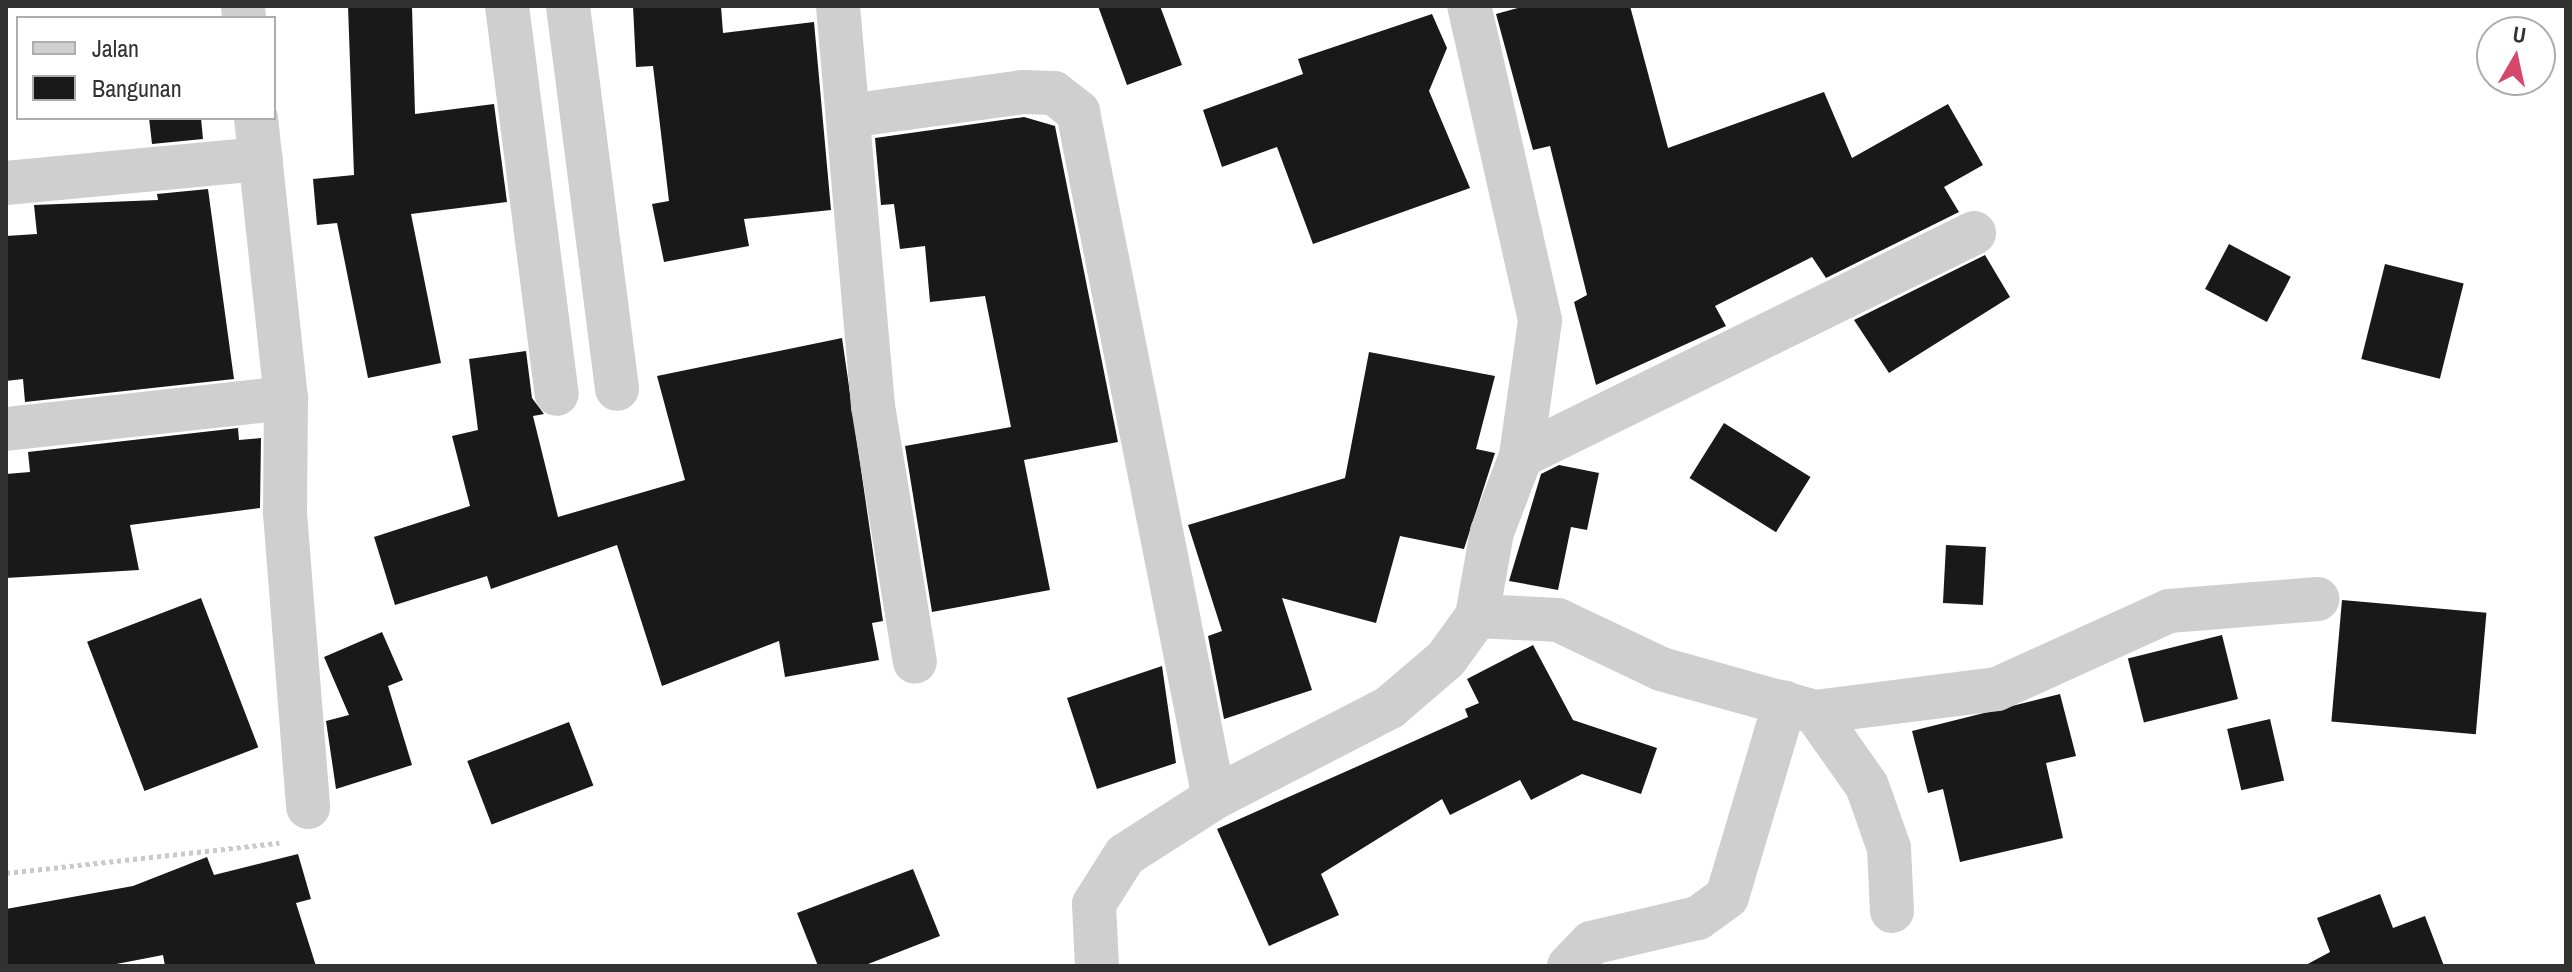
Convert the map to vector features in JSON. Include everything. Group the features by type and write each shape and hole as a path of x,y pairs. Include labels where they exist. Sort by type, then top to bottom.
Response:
{"street":[{"path":"507,6 557,394"},
{"path":"568,6 617,389"},
{"path":"838,6 873,406 915,662"},
{"path":"1097,966 1094,904 1108,872 1214,798 1399,700 1446,659 1477,616 1492,532 1521,456 1540,320 1469,6"},
{"path":"517,87 576,78"},
{"path":"848,116 1023,92 1054,93 1078,112 1214,798"},
{"path":"6,183 259,139 286,398 285,513 308,807"},
{"path":"1521,456 1974,233"},
{"path":"6,429 286,398"},
{"path":"1477,616 1558,620 1661,669 1800,707 1997,689 2169,611 2318,599"},
{"path":"1800,707 1867,786 1889,848 1892,911"},
{"path":"1569,966 1591,943 1698,918 1727,897 1800,707"}],"path":[{"path":"6,873 268,847 292,834 308,807"}],"building":[{"path":"348,6 412,6 415,114 494,104 507,202 411,214 441,363 368,378 337,223 317,225 313,179 354,175"},
{"path":"633,6 721,6 723,33 814,22 831,210 744,219 749,246 664,262 652,204 669,201 653,66 636,67"},
{"path":"1098,6 1160,6 1182,65 1127,85"},
{"path":"1525,6 1630,6 1668,148 1824,92 1852,158 1948,104 1983,165 1944,187 1959,212 1826,278 1812,257 1715,306 1726,326 1596,385 1574,302 1587,295 1550,146 1533,150 1496,14"},
{"path":"1432,14 1447,48 1429,91 1470,188 1313,244 1277,147 1222,167 1203,110 1303,74 1298,59"},
{"path":"1024,117 1055,126 1118,442 1024,460 1050,590 932,612 905,446 1011,427 985,296 930,302 925,246 900,249 894,204 881,205 875,138"},
{"path":"149,120 201,120 203,139 152,144"},
{"path":"208,189 234,379 25,402 23,379 6,381 6,236 37,234 34,205 158,200 157,194"},
{"path":"2229,244 2291,277 2267,322 2205,289"},
{"path":"1985,255 2010,297 1889,373 1854,320"},
{"path":"2385,264 2464,284 2440,379 2361,359"},
{"path":"842,338 883,621 872,623 879,660 785,677 779,641 662,686 617,545 491,589 487,576 395,605 374,537 470,506 452,436 478,430 469,359 526,351 532,398 544,414 533,416 558,517 685,480 657,376"},
{"path":"1369,352 1495,376 1476,449 1495,453 1464,549 1400,536 1376,623 1282,598 1312,690 1224,719 1208,636 1222,631 1188,525 1345,478"},
{"path":"1724,423 1811,477 1776,532 1690,478"},
{"path":"238,428 239,440 261,438 260,508 130,525 139,570 6,578 6,474 30,472 28,452"},
{"path":"1559,465 1599,473 1587,530 1571,527 1558,590 1509,581 1541,474"},
{"path":"1946,545 1986,547 1983,605 1943,603"},
{"path":"201,598 258,747 144,791 87,642"},
{"path":"2342,600 2486,613 2476,734 2331,722"},
{"path":"382,632 403,680 388,686 412,765 336,789 326,721 349,715 324,657"},
{"path":"2222,635 2238,699 2144,723 2128,658"},
{"path":"1533,645 1573,720 1657,748 1641,794 1582,774 1531,800 1520,780 1450,815 1442,799 1321,874 1339,915 1269,946 1217,829 1468,717 1465,709 1479,703 1467,679"},
{"path":"1162,666 1176,763 1097,789 1067,698"},
{"path":"2060,694 2076,756 2046,763 2063,838 1960,862 1943,789 1928,793 1912,731"},
{"path":"2270,719 2284,780 2241,790 2227,729"},
{"path":"569,722 593,785 492,825 467,761"},
{"path":"298,854 311,899 296,903 316,966 165,966 163,955 106,966 6,966 6,909 133,886 207,857 214,875"},
{"path":"913,869 940,936 863,966 818,966 797,913"},
{"path":"2380,894 2393,928 2425,916 2444,966 2304,966 2330,952 2317,918"}]}
